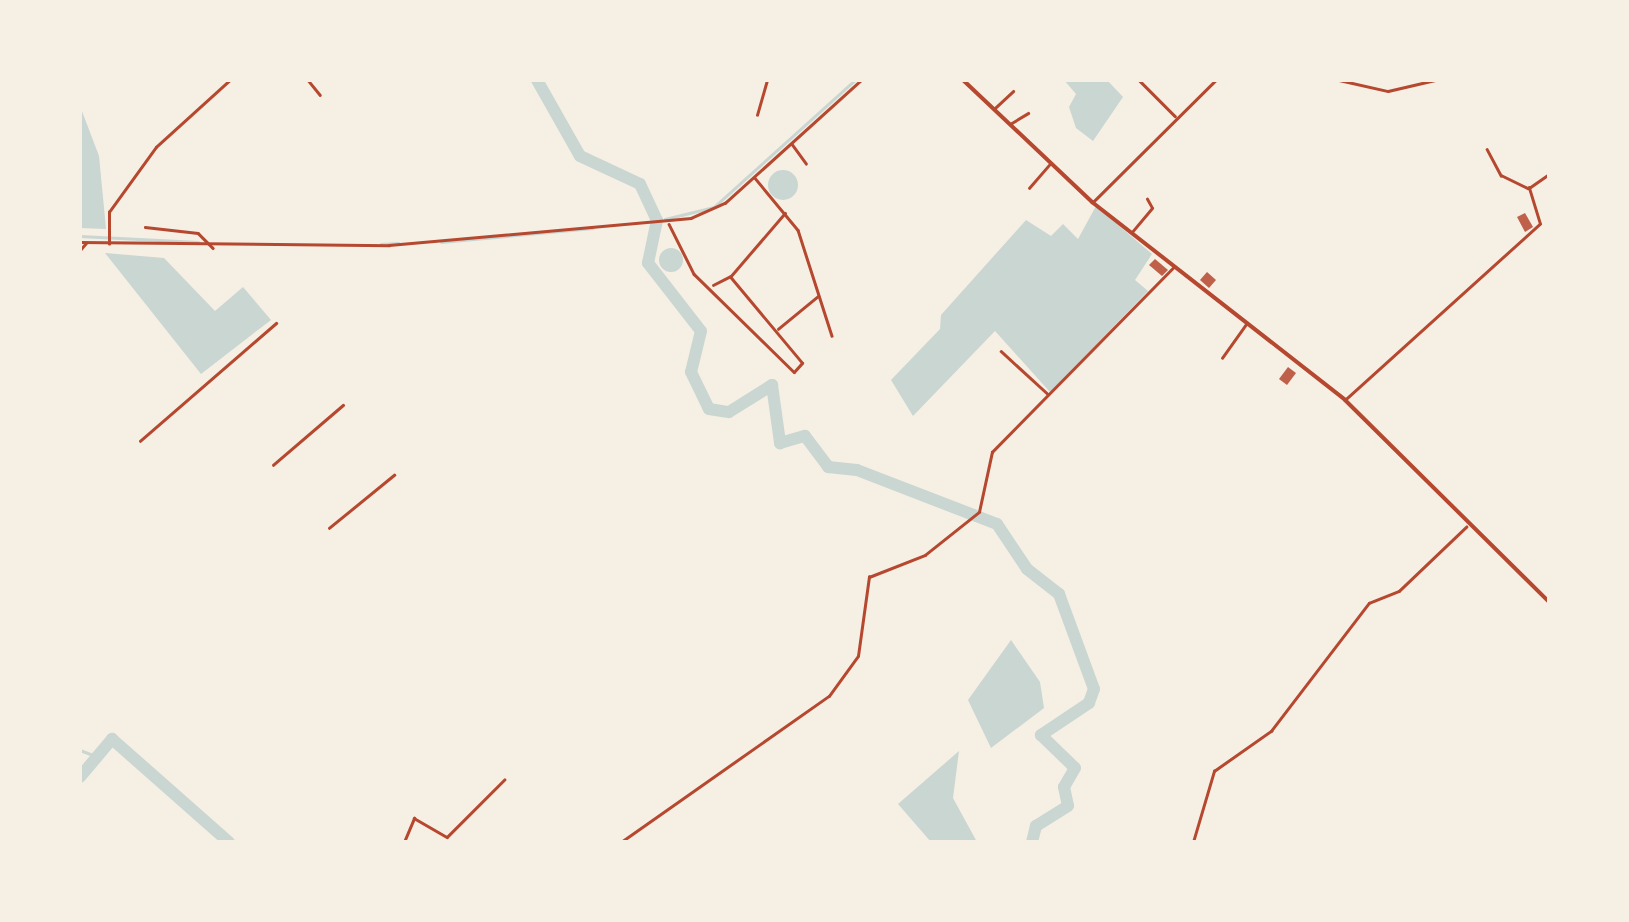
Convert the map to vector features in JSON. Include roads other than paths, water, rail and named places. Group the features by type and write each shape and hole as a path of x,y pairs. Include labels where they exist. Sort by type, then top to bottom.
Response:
{"street":[{"path":"110,240 110,209 156,147 230,80"},
{"path":"308,80 320,95"},
{"path":"757,116 767,80"},
{"path":"80,242 110,240 214,249 661,224 710,212 861,80"},
{"path":"962,80 1092,202 1345,400 1466,527 1549,602"},
{"path":"1140,80 1176,117"},
{"path":"1092,202 1216,80"},
{"path":"1339,80 1388,91 1435,80"},
{"path":"993,110 1013,91"},
{"path":"1008,125 1028,113"},
{"path":"791,143 806,163"},
{"path":"1345,400 1540,224 1529,188 1502,175 1487,150"},
{"path":"1029,188 1050,164"},
{"path":"1529,188 1549,174"},
{"path":"754,177 785,213 820,276 818,296 832,336"},
{"path":"1130,233 1152,208 1147,199"},
{"path":"710,286 730,277 785,213"},
{"path":"670,222 670,238 710,286 794,372 802,363 730,277"},
{"path":"145,228 202,235 214,249"},
{"path":"80,250 88,242"},
{"path":"622,842 829,696 858,656 869,577 925,555 970,522 979,512 984,462 1173,268"},
{"path":"777,330 818,296"},
{"path":"1222,358 1248,322"},
{"path":"140,441 276,323"},
{"path":"1001,351 1049,395"},
{"path":"273,465 343,406"},
{"path":"329,528 394,475"},
{"path":"1194,842 1214,771 1271,731 1369,603 1399,591 1466,527"},
{"path":"404,842 414,818 447,836 504,780"}],"waterway":[{"path":"537,80 580,156 640,184 657,220 648,263 701,331 691,372 709,409 729,412 772,385 780,443 805,436 828,467 857,470 997,524 1027,569 1059,594 1094,689 1089,703 1041,735 1075,768 1064,787 1068,806 1036,826 1032,842"},
{"path":"665,219 714,207 855,80"},
{"path":"1364,80 1415,80"},
{"path":"441,242 592,228"},
{"path":"80,236 198,242"},
{"path":"381,244 398,243"},
{"path":"80,777 112,739 229,842"},
{"path":"80,750 98,757"}]}
